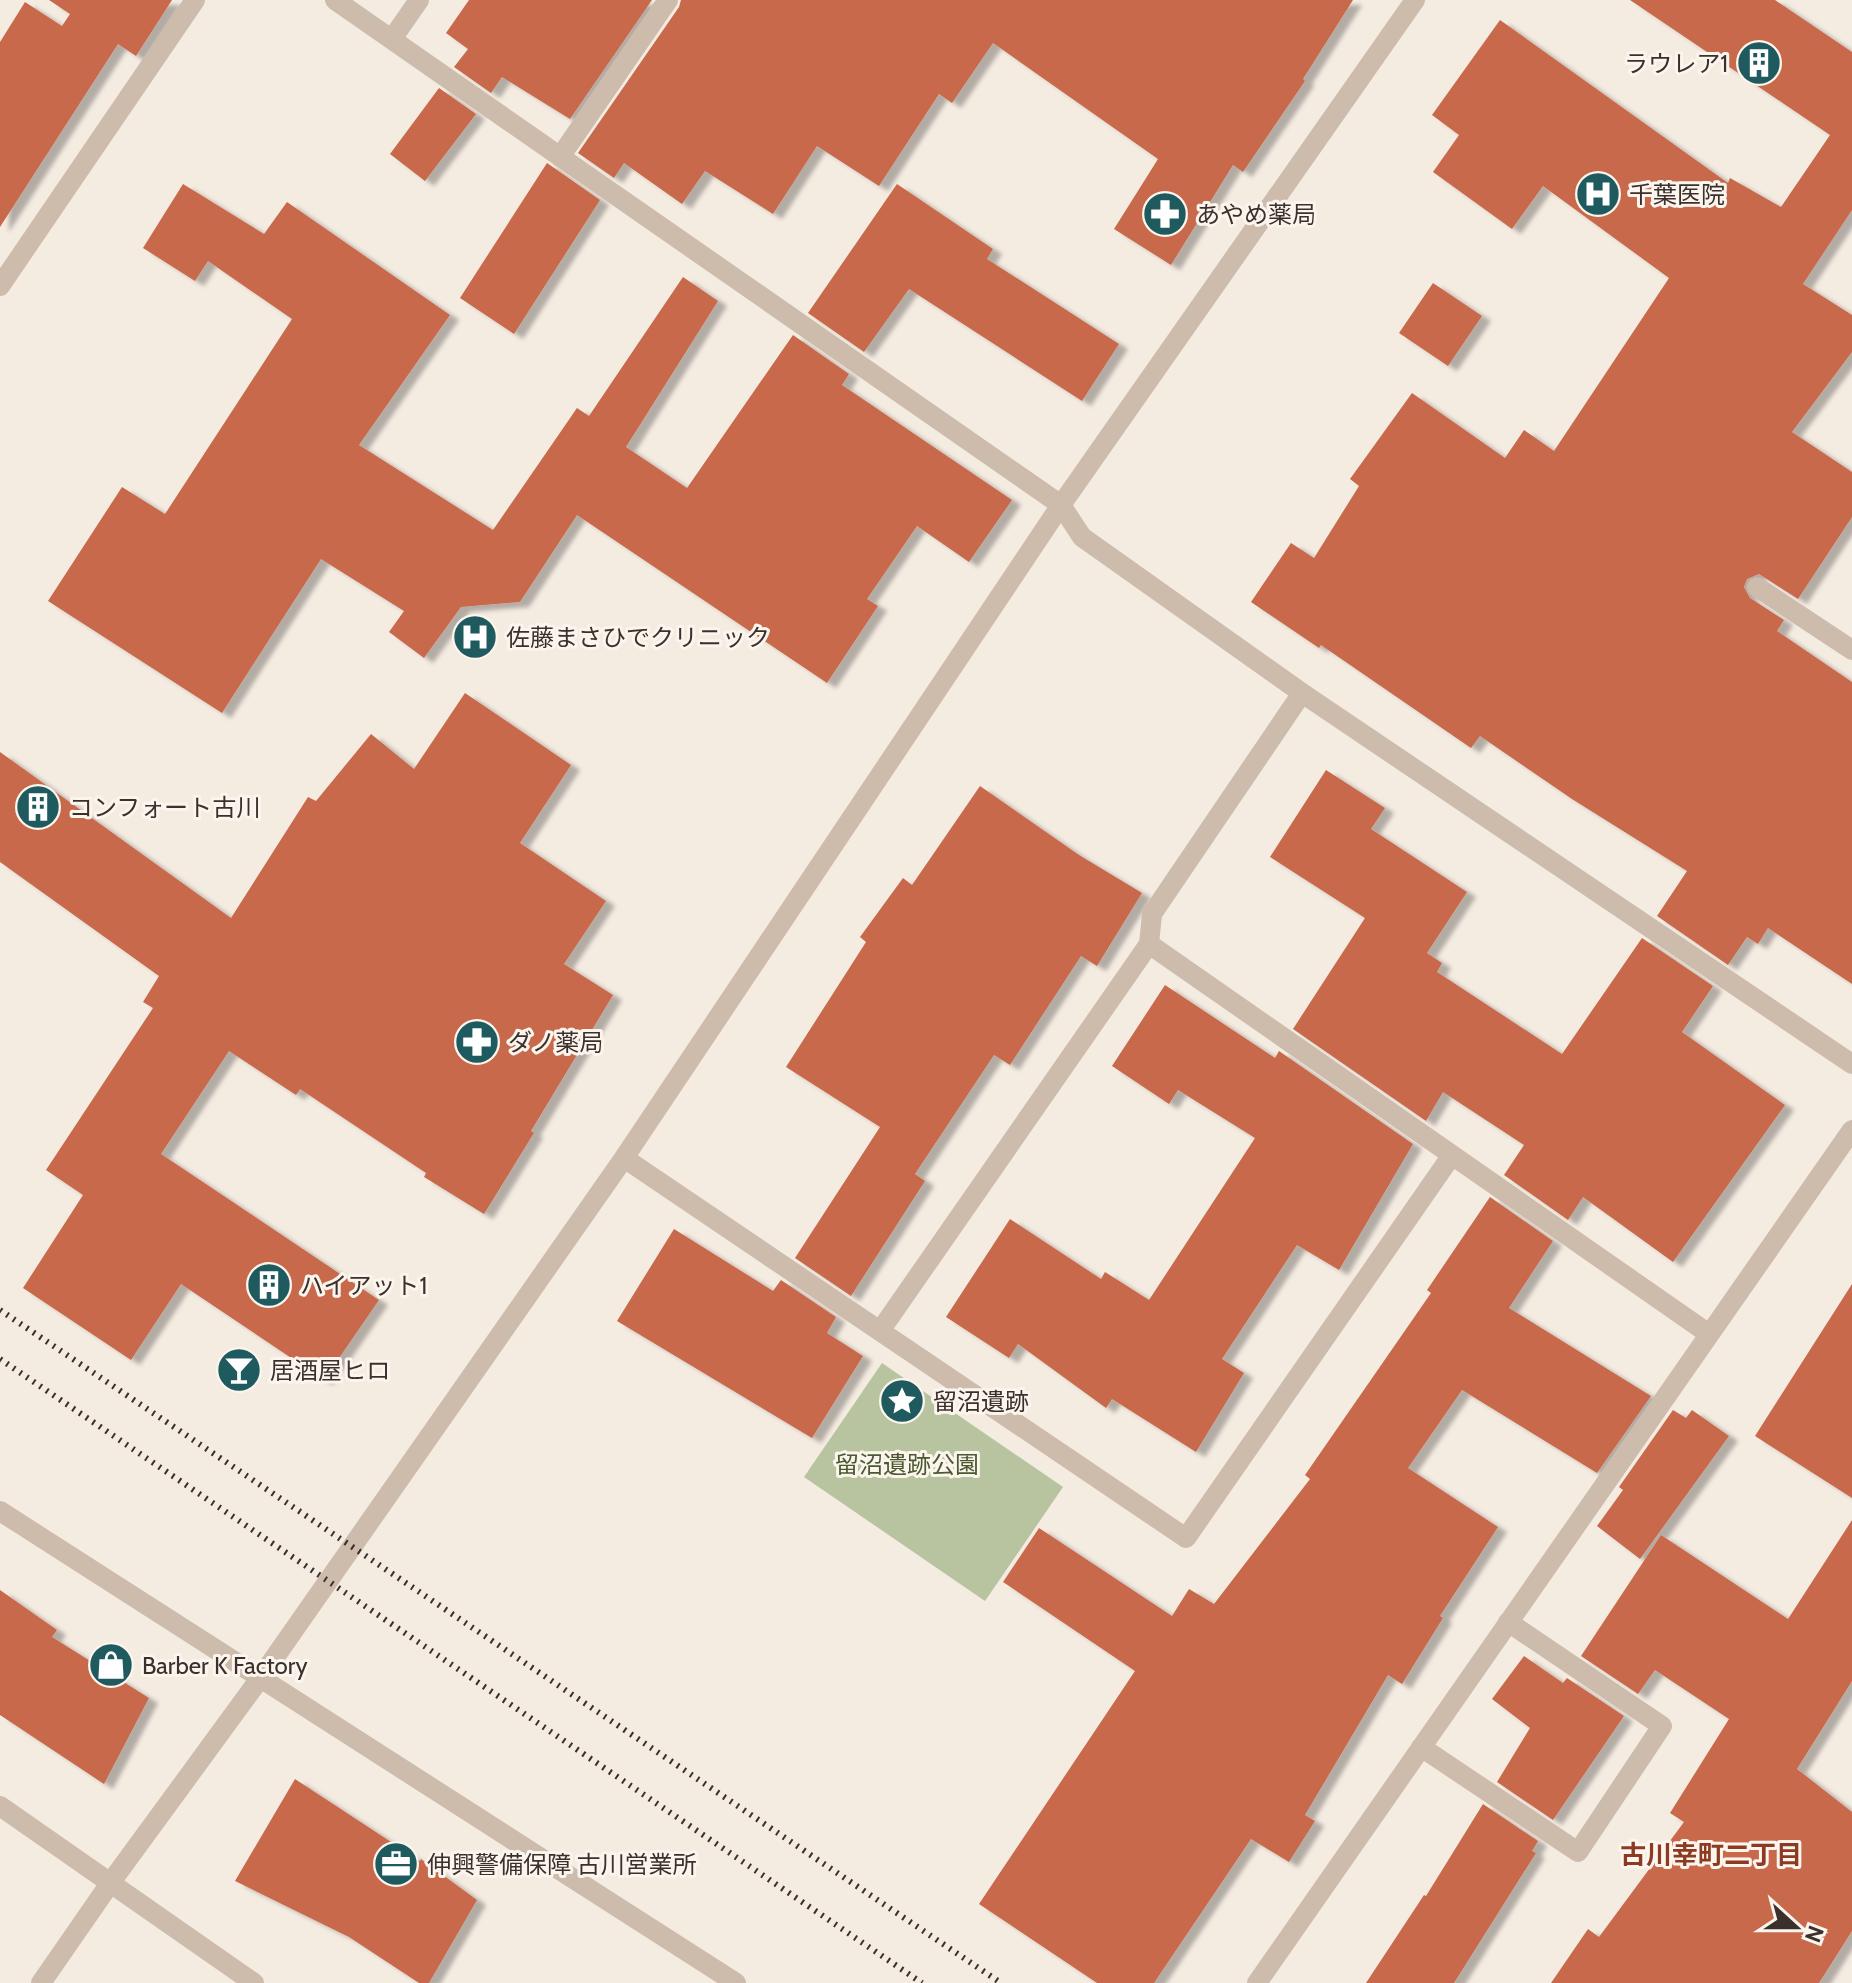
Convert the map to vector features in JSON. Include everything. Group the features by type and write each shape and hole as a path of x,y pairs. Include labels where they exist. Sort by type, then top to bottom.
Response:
{"street":[{"path":"0,286 195,0"},
{"path":"335,0 1061,505 1082,537 1302,693 1852,1064"},
{"path":"392,39 419,0"},
{"path":"560,157 668,0"},
{"path":"41,1983 261,1677 624,1158 1061,505 1415,0"},
{"path":"1757,587 1852,650"},
{"path":"880,1331 1149,944 1152,914 1302,693"},
{"path":"1149,944 1709,1334"},
{"path":"1257,1983 1852,1130"},
{"path":"624,1158 1186,1538 1452,1155"},
{"path":"0,1511 736,1983"},
{"path":"1421,1747 1578,1852 1662,1726 1508,1622"},
{"path":"0,1806 254,1983"}],"green space":[{"name":"留沼遺跡公園","path":"882,1363 1063,1487 985,1601 804,1477"}],"building":[{"path":"49,0 172,0 136,56 118,44 0,227 0,42 25,2 62,26 70,14"},
{"path":"469,0 652,0 570,119 502,77 491,93 454,67 468,49 446,33"},
{"path":"681,0 1353,0 1303,79 1305,81 1243,172 1233,165 1171,265 1114,229 1158,159 993,43 952,103 939,94 879,186 817,146 773,214 705,171 682,204 624,163 614,178 578,153"},
{"path":"1630,0 1775,0 1852,52 1852,210 1803,284 1852,315 1852,352 1792,432 1852,472 1852,517 1798,599 1759,574 1747,579 1744,587 1750,598 1784,620 1777,631 1852,682 1852,984 1768,928 1758,944 1747,937 1728,965 1657,916 1687,871 1572,799 1480,736 1471,748 1321,645 1319,648 1251,602 1291,543 1314,558 1359,486 1350,479 1412,393 1505,458 1524,430 1554,451 1669,278 1543,186 1512,229 1433,172 1459,135 1432,115 1500,20 1728,183 1730,178 1781,207 1830,135"},
{"path":"439,88 476,114 425,181 390,154"},
{"path":"547,163 600,200 514,334 460,298"},
{"path":"183,184 264,234 287,202 450,315 359,445 493,530 577,408 589,416 683,277 718,301 626,447 687,488 793,335 849,374 842,385 1012,500 969,562 917,526 867,599 878,606 827,683 577,515 520,602 461,607 424,658 389,632 404,611 321,559 222,713 48,601 122,487 165,514 292,319 208,261 195,281 143,248"},
{"path":"897,184 993,249 987,259 1119,344 1082,401 909,289 864,352 808,313"},
{"path":"1433,283 1482,316 1448,366 1399,333"},
{"path":"465,693 571,765 520,843 606,901 564,964 613,995 484,1214 424,1177 426,1173 300,1089 296,1095 229,1051 161,1154 379,1300 324,1380 181,1284 131,1360 23,1288 83,1195 46,1170 153,1008 143,1002 159,976 0,862 0,752 231,918 308,797 316,801 371,734 414,769"},
{"path":"1326,770 1385,808 1371,829 1467,892 1427,953 1442,963 1437,972 1562,1054 1642,938 1713,986 1682,1032 1785,1105 1673,1262 1583,1197 1568,1220 1504,1175 1524,1145 1443,1092 1426,1121 1293,1029 1365,918 1270,857"},
{"path":"980,786 1079,855 1142,893 1097,966 1081,956 1010,1065 994,1055 915,1174 925,1181 851,1296 795,1258 880,1127 786,1067 866,942 860,937 903,878 912,885"},
{"path":"1165,985 1275,1058 1279,1051 1413,1144 1339,1270 1297,1245 1222,1359 1244,1373 1196,1452 1112,1399 1106,1408 1018,1344 1009,1358 946,1317 1010,1219 1101,1279 1105,1272 1149,1300 1255,1138 1178,1090 1169,1104 1112,1066"},
{"path":"1490,1197 1553,1241 1509,1308 1651,1396 1597,1473 1462,1390 1408,1468 1498,1527 1440,1616 1443,1618 1402,1684 1388,1675 1305,1815 1315,1821 1289,1862 1251,1839 1154,1983 1097,1983 979,1904 1135,1671 1003,1582 1039,1528 1172,1616 1189,1589 1214,1604 1310,1479 1305,1475 1431,1293 1427,1290"},
{"path":"674,1229 773,1291 781,1280 836,1317 827,1333 863,1356 812,1438 617,1321"},
{"path":"1852,1284 1852,1498 1755,1436"},
{"path":"1673,1410 1686,1418 1692,1410 1729,1436 1640,1559 1597,1526 1623,1490 1619,1487"},
{"path":"1852,1520 1852,1681 1797,1769 1852,1812 1852,1931 1819,1983 1551,1983 1588,1929 1599,1937 1684,1822 1670,1813 1729,1719 1655,1670 1638,1694 1581,1656 1661,1535 1788,1619"},
{"path":"0,1590 57,1630 52,1637 149,1698 104,1784 0,1715"},
{"path":"1524,1656 1563,1683 1567,1678 1624,1716 1553,1820 1497,1782 1530,1728 1492,1699"},
{"path":"295,1779 421,1859 477,1900 429,1983 419,1983 349,1937 235,1881"},
{"path":"1483,1804 1538,1841 1532,1851 1536,1853 1454,1983 1366,1983 1426,1896"}],"railway":[{"path":"0,1310 1001,1983"},
{"path":"0,1359 922,1983"}],"place":[{"name":"ラウレア1","path":"1759,63"},
{"name":"千葉医院","path":"1598,194"},
{"name":"あやめ薬局","path":"1165,214"},
{"name":"佐藤まさひでクリニック","path":"475,637"},
{"name":"コンフォート古川","path":"38,807"},
{"name":"ダノ薬局","path":"477,1042"},
{"name":"ハイアット1","path":"269,1285"},
{"name":"居酒屋ヒロ","path":"239,1370"},
{"name":"留沼遺跡","path":"902,1401"},
{"name":"Barber K Factory","path":"111,1665"},
{"name":"伸興警備保障 古川営業所","path":"396,1864"}],"district":[{"name":"古川幸町二丁目","path":"1711,1855"}]}
